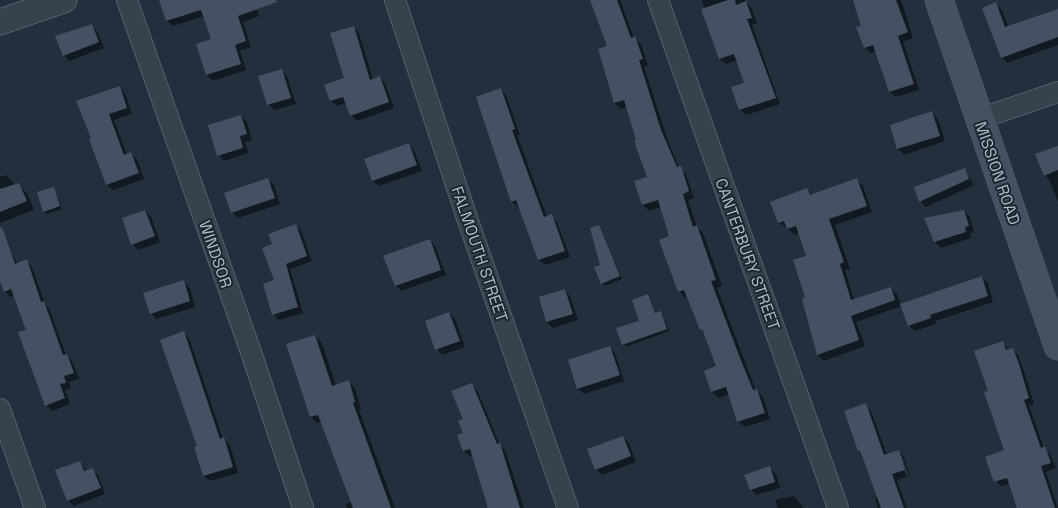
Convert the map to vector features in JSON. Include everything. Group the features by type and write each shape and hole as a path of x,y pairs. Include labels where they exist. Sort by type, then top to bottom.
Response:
{"main road":[{"name":"MISSION ROAD","path":"939,0 1058,346"}],"street":[{"path":"0,22 64,0"},
{"name":"WINDSOR","path":"127,0 252,354 303,508"},
{"name":"FALMOUTH STREET","path":"395,0 468,221 568,508"},
{"name":"CANTERBURY STREET","path":"658,0 838,508"},
{"path":"980,119 1058,92"},
{"path":"0,409 34,508"}],"building":[{"path":"159,0 276,0 277,2 238,16 246,41 235,45 241,64 206,75 196,44 211,39 201,10 166,21"},
{"path":"590,0 617,0 631,38 635,36 643,59 639,60 661,130 677,167 681,166 689,191 683,194 693,227 697,225 716,280 711,281 753,390 757,389 765,413 737,422 726,387 711,392 704,371 716,366 684,290 678,292 659,240 669,236 658,200 642,205 634,181 647,177 634,141 636,140 624,100 614,103 598,49 607,46"},
{"path":"728,0 735,0 736,5 746,1 752,18 747,19 776,98 739,110 731,87 744,83 734,54 719,59 701,9"},
{"path":"853,0 896,0 908,32 898,36 914,84 889,92 873,45 864,48 856,27 861,26"},
{"path":"996,2 1005,27 1058,9 1058,37 1001,58 982,8"},
{"path":"92,24 99,42 63,56 55,36"},
{"path":"354,26 370,80 380,76 389,102 350,116 343,97 330,101 324,85 344,78 330,33"},
{"path":"282,69 291,98 267,105 258,76"},
{"path":"120,86 127,108 109,114 124,155 131,152 139,173 106,185 89,139 91,138 76,101"},
{"path":"501,88 515,129 512,130 544,217 552,214 565,251 538,260 516,200 511,202 476,97"},
{"path":"932,111 940,136 897,149 890,125"},
{"path":"241,115 247,134 240,136 243,148 217,156 208,125"},
{"path":"409,143 417,165 372,181 364,159"},
{"path":"1058,146 1058,170 1044,176 1035,154"},
{"path":"965,168 969,179 919,202 914,187"},
{"path":"268,178 275,198 231,213 224,193"},
{"path":"857,178 867,206 829,219 844,262 840,264 851,300 891,287 895,300 851,316 859,340 817,355 802,299 805,297 793,260 806,256 796,226 787,229 784,221 778,223 770,202 807,188 810,195"},
{"path":"19,183 27,201 0,212 0,189"},
{"path":"54,187 60,206 43,212 37,192"},
{"path":"145,210 155,236 131,245 122,218"},
{"path":"964,210 969,226 965,227 966,232 934,242 924,218"},
{"path":"296,224 307,256 286,264 298,307 272,315 263,284 274,280 262,248 272,244 268,234"},
{"path":"599,225 620,276 601,284 594,267 600,265 590,228"},
{"path":"2,227 15,264 27,259 41,302 44,301 63,355 67,354 74,373 64,376 66,383 60,384 65,398 45,406 18,332 26,330 11,289 4,292 0,281 0,228"},
{"path":"430,239 441,270 395,286 383,256"},
{"path":"982,276 988,296 930,315 931,318 908,326 900,304"},
{"path":"184,280 190,301 150,314 143,293"},
{"path":"565,289 573,314 546,322 539,297"},
{"path":"648,294 655,313 661,311 667,329 622,345 616,328 639,321 632,300"},
{"path":"449,312 460,341 435,350 425,321"},
{"path":"184,331 220,439 224,437 233,467 203,476 194,447 197,446 160,340"},
{"path":"315,335 332,386 349,380 355,402 353,403 391,508 353,508 318,415 310,417 286,344"},
{"path":"1003,341 1006,350 1013,348 1029,398 1024,400 1041,448 1045,446 1051,463 1041,466 1055,508 1017,508 1007,478 994,482 985,457 1004,450 984,392 988,391 974,351"},
{"path":"610,346 620,375 577,389 568,360"},
{"path":"472,383 497,444 500,443 520,508 488,508 470,449 463,451 457,435 463,433 458,421 463,419 451,391"},
{"path":"866,403 884,455 899,450 905,470 892,474 904,508 881,508 860,450 858,451 844,411"},
{"path":"623,436 631,456 595,470 587,449"},
{"path":"80,461 84,471 93,468 101,488 67,501 55,470"},
{"path":"770,466 775,482 750,490 744,475"}]}
